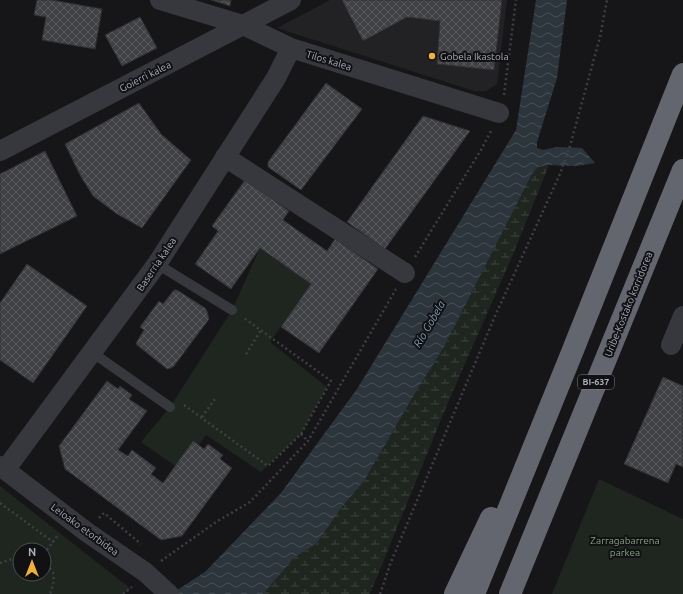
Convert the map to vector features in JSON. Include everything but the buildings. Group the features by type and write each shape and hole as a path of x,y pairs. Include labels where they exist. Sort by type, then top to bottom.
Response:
{"highway":[{"name":"BI-637","path":"474,594 683,74"},
{"name":"Uribe-Kostako korridorea","path":"510,594 683,170"},
{"path":"455,594 571,355"}],"street":[{"name":"Tilos kalea","path":"160,0 243,25 291,48 499,113"},
{"name":"Goierri kalea","path":"0,152 291,0"},
{"name":"Baserria kalea","path":"2,468 93,353 157,264 276,78 291,48"},
{"path":"225,158 405,273"},
{"path":"671,345 683,316"},
{"name":"Leioako etorbidea","path":"2,468 70,520 151,568 169,594"}],"lane":[{"path":"157,264 232,310"},
{"path":"93,353 170,407"}],"path":[{"path":"151,568 216,522 250,502 308,441 405,273 481,150 499,113 506,90 516,0"},
{"path":"380,594 394,555 492,323 560,174 570,146 600,37 607,0"},
{"path":"182,403 268,466 301,434 331,381 232,310"},
{"path":"246,354 260,330"},
{"path":"202,417 215,399"},
{"path":"301,434 308,441"},
{"path":"0,503 53,542 70,520"},
{"path":"0,563 12,559"},
{"path":"50,594 53,586 54,574 52,571"}],"shaded area":[{"name":"Gobela Ikastola","path":"330,0 507,0 497,84 486,91 474,91 277,28"}],"green space":[{"path":"549,165 511,259 449,400 370,594 263,594 294,558 317,543 341,508 364,481 444,347 532,174 538,167"},
{"path":"260,248 311,284 270,342 327,387 301,434 261,472 206,435 181,470 141,442 170,407 232,310"},
{"name":"Zarragabarrena parkea","path":"599,479 683,519 683,594 552,594"},
{"path":"0,486 131,589 123,594 0,594"}],"water":[{"name":"Río Gobela","path":"536,0 567,0 557,78 537,142 537,148 543,150 557,147 582,148 595,163 576,166 549,165 538,167 532,174 444,347 364,481 341,508 317,543 294,558 263,594 171,594 205,572 281,493 357,389 516,130"}],"place":[{"name":"Gobela Ikastola","path":"432,56"}]}
